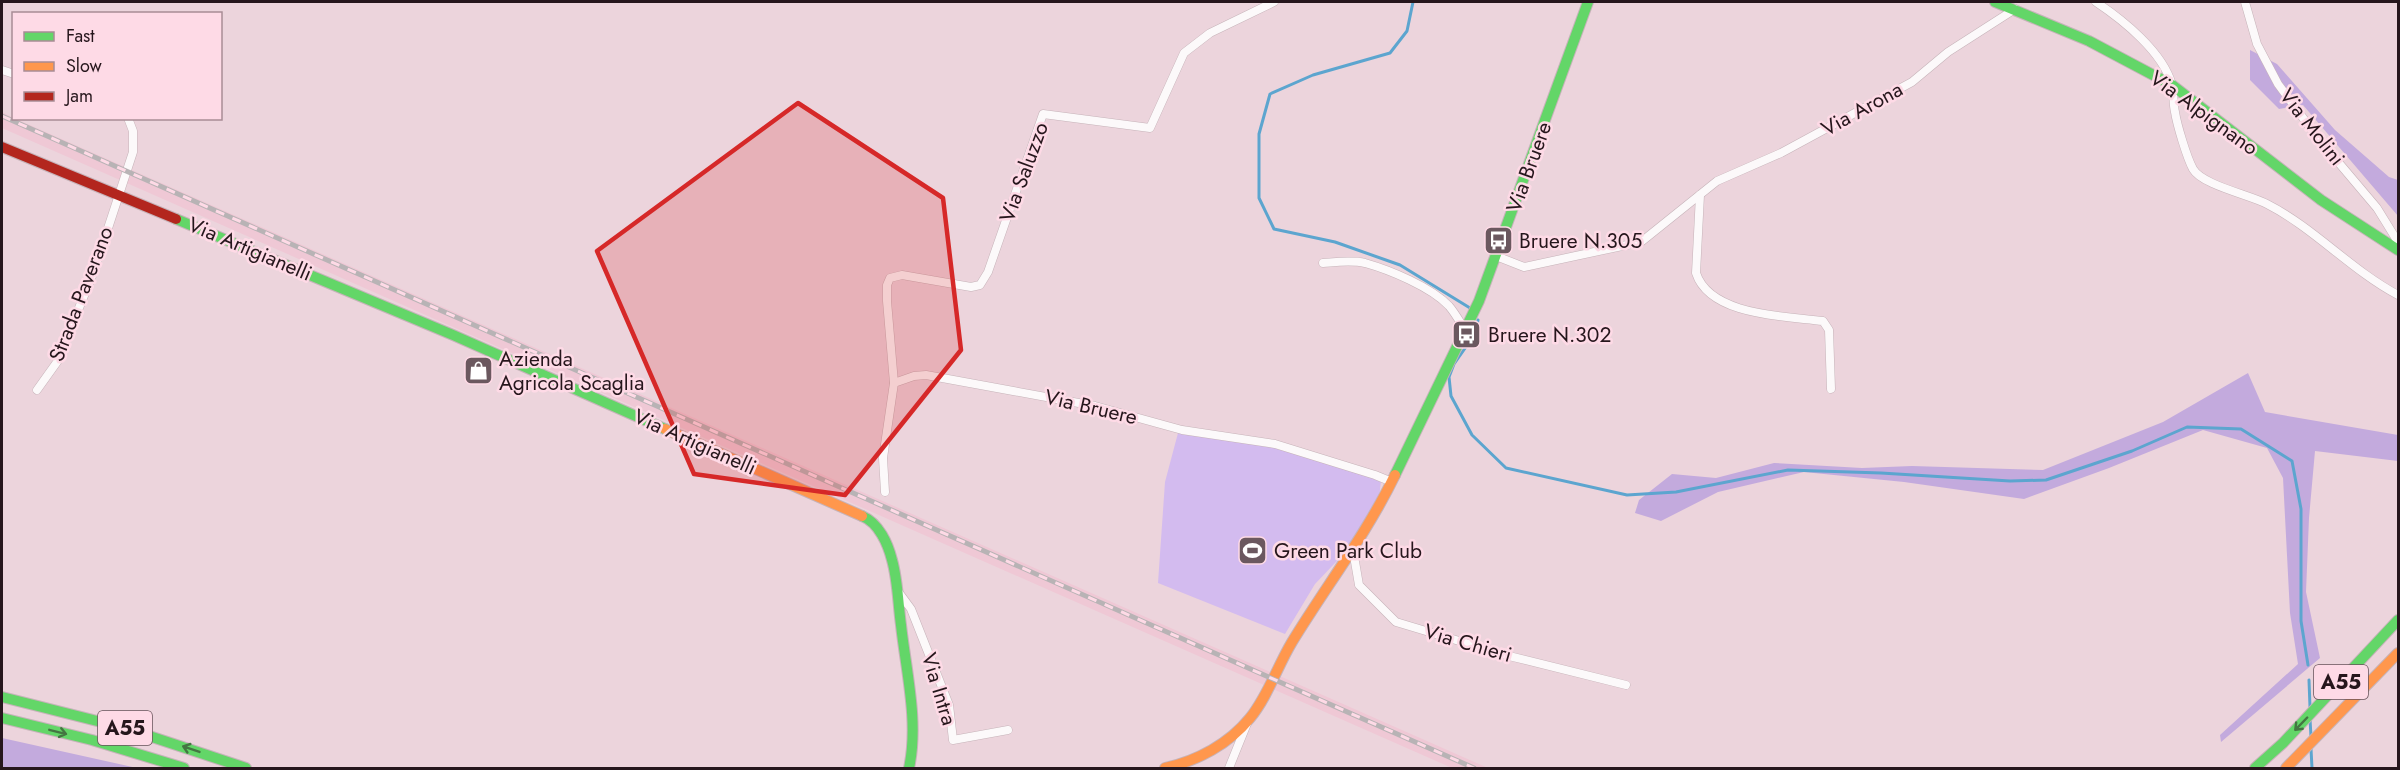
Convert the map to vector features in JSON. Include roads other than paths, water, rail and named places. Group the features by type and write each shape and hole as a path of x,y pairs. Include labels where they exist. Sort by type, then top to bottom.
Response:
{"main road":[{"name":"Via Bruere","path":"1165,768 1183,764 1219,746 1249,719 1292,642 1353,550 1392,482 1465,330 1496,256 1588,2"},
{"name":"Via Alpignano","path":"1995,2 2089,41 2172,85 2321,200 2398,250"},
{"name":"Via Artigianelli","path":"2,147 453,335 868,518 886,539 893,562 912,717 912,754 909,768"},
{"name":"A55","path":"2256,768 2283,743 2398,620"},
{"name":"A55","path":"2286,768 2398,653"},
{"name":"A55","path":"2,697 107,723 246,768"},
{"name":"A55","path":"2,718 92,740 184,768"}],"street":[{"name":"Via Saluzzo","path":"894,383 887,301 887,285 890,278 902,275 971,287 980,285 988,272 1043,114 1150,128 1184,53 1210,33 1274,2"},
{"path":"2096,2 2129,27 2163,65 2172,85 2175,113 2194,171 2208,181 2276,209 2377,283 2398,295"},
{"name":"Via Molini","path":"2245,2 2257,44 2278,84 2317,137 2377,208 2398,242"},
{"name":"Via Arona","path":"1496,256 1524,267 1641,242 1717,181 1781,153 1911,82 1948,52 2015,9"},
{"name":"Strada Paverano","path":"37,390 57,362 94,271 133,152 133,130 129,120"},
{"path":"1700,195 1696,273 1700,284 1718,299 1749,312 1823,321 1829,330 1831,389"},
{"path":"1323,263 1346,261 1365,263 1393,273 1428,290 1449,306 1465,330"},
{"name":"Via Bruere","path":"894,383 914,376 926,375 1053,397 1182,430 1275,444 1392,482"},
{"path":"885,492 883,458 894,383"},
{"name":"Via Chieri","path":"1353,550 1359,585 1396,622 1509,656 1626,685"},
{"name":"Via Intra","path":"896,589 911,609 949,705 953,740 1008,730"},
{"path":"1229,768 1249,719"}],"waterway":[{"path":"1413,2 1407,31 1390,53 1313,75 1270,94 1259,134 1259,198 1274,229 1335,242 1400,265 1470,308"},
{"path":"1478,320 1475,334 1454,364 1449,377 1451,396 1472,435 1506,468 1627,495 1676,492 1788,470 2010,481 2046,480 2132,451 2187,427 2241,429 2292,461 2301,509 2301,621 2308,665"},
{"path":"2309,680 2310,707"},
{"path":"2310,719 2311,737"},
{"path":"2311,749 2312,768"}],"railway":[{"path":"2,116 1474,768"}],"place":[{"name":"Bruere N.305","path":"1498,241"},
{"name":"Bruere N.302","path":"1467,335"},
{"name":"Azienda Agricola Scaglia","path":"478,371"},
{"name":"Green Park Club","path":"1253,551"}]}
